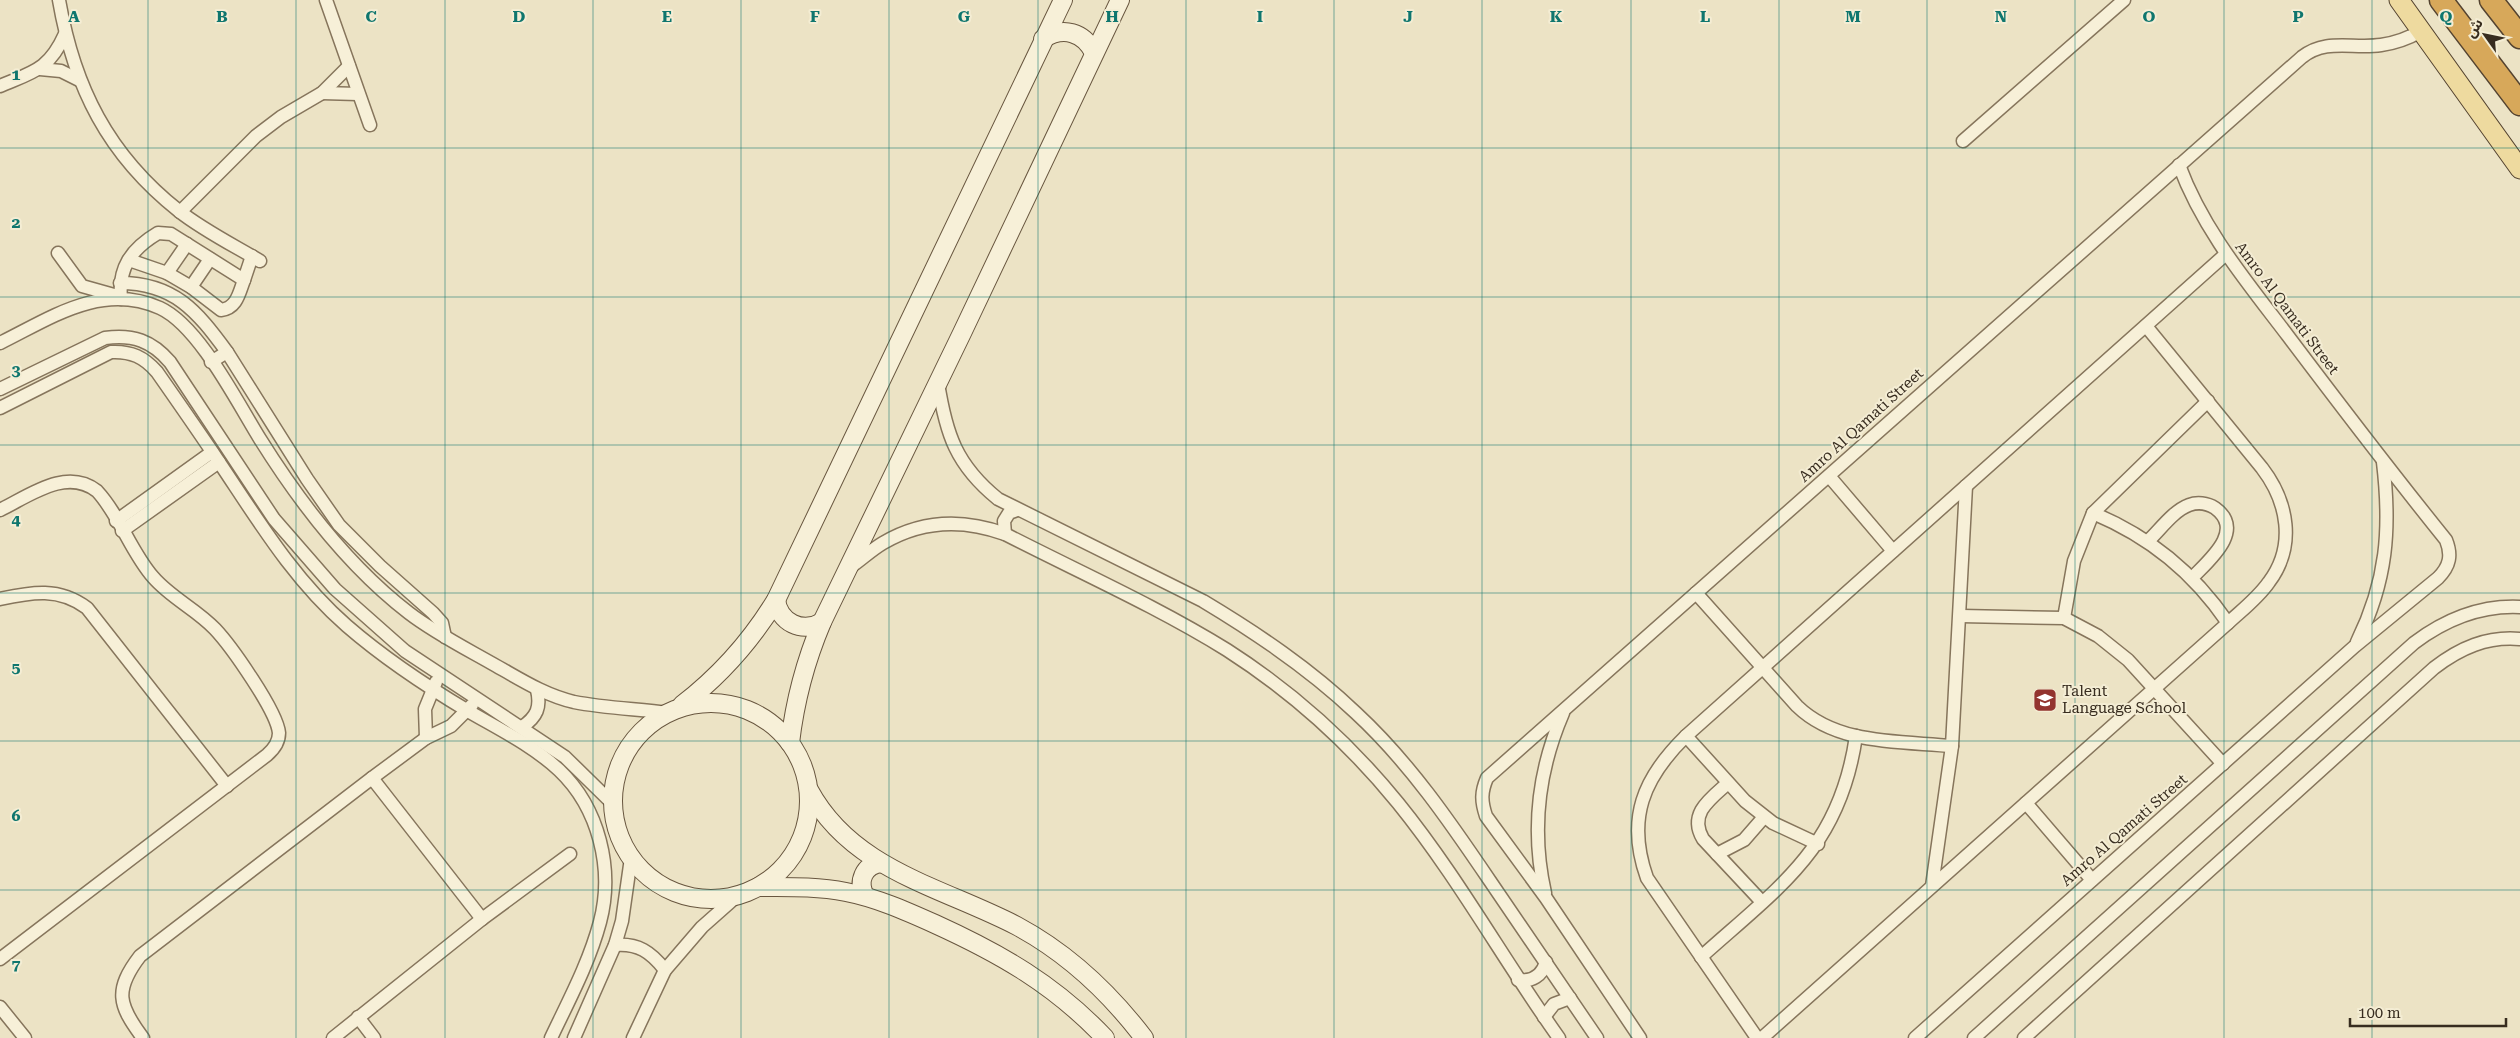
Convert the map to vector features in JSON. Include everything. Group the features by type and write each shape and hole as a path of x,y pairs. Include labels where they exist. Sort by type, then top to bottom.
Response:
{"highway":[{"path":"2441,0 2520,104"},
{"path":"2491,0 2520,38"}],"main road":[{"path":"2399,0 2468,99 2520,169"}],"street":[{"path":"59,0 64,34 79,80 111,140 154,190 180,212 256,259 244,280 235,304 229,309 221,310 191,288 167,274 129,260"},
{"path":"326,0 370,125"},
{"path":"809,790 805,828 787,862 758,887 737,896 707,899 678,894 652,880 631,858 618,832 613,804 619,767 638,735 713,680 735,658 776,600 1063,0"},
{"path":"790,742 795,705 803,671 822,622 1120,0"},
{"path":"1963,141 2124,0"},
{"path":"1043,39 1062,31 1076,34 1087,41 1094,53"},
{"name":"Amro Al Qamati Street","path":"1640,1038 1546,898 1486,816 1482,803 1482,790 1487,778 1496,768 2179,165 2314,49 2328,45 2381,45 2402,40 2422,31"},
{"path":"0,86 40,69 59,47 64,34"},
{"path":"180,212 256,136 281,117 322,93 349,66"},
{"path":"40,69 61,71 79,80"},
{"path":"322,93 358,94"},
{"name":"Amro Al Qamati Street","path":"1915,1038 2355,646 2438,578 2446,570 2450,560 2450,550 2446,540 2383,462 2226,254 2199,211 2179,165"},
{"path":"119,299 122,271 129,260 158,233 171,234 244,280"},
{"path":"167,274 187,244"},
{"path":"58,253 82,286 110,293 119,299"},
{"path":"1757,1038 1647,878 1640,858 1637,838 1640,806 1651,780 1669,753 1686,736 2226,254"},
{"path":"191,288 210,258"},
{"path":"120,283 142,285 173,295 188,304 206,323 227,352 339,525 380,566 433,613 442,623 445,637"},
{"path":"0,344 79,304 119,299 139,301 161,309 186,326 285,479 330,536 372,580 409,613 445,637 537,690 574,702 675,709 716,702 744,708 770,722 790,742 803,765 809,790 820,809 837,830 850,842 881,863 1017,926 1044,942 1103,988 1144,1038"},
{"path":"1762,1038 2228,623 2269,583 2278,567 2284,550 2286,518 2272,481 2146,326"},
{"path":"0,389 105,338 120,336 149,342 161,351 170,362 247,481 303,555 369,621 440,676 522,727 565,757 613,804"},
{"path":"0,408 111,352 132,354 146,361 157,372 216,457 282,557 346,625 382,654 433,688 523,742 558,769 572,783 597,830 603,854 606,890 600,922 583,973 551,1038"},
{"path":"211,362 227,352"},
{"path":"938,383 947,428 955,449 966,468 981,485 998,499 1203,601 1282,652 1333,692 1386,742 1437,805 1597,1038"},
{"path":"2064,618 2074,561 2093,513 2208,401"},
{"path":"119,526 216,457"},
{"name":"Amro Al Qamati Street","path":"2355,646 2375,600 2386,551 2388,522 2383,462"},
{"path":"1829,476 1893,552"},
{"path":"0,510 53,484 72,481 82,483 96,491 152,576 165,590 208,623 237,655 276,722 278,738 272,751 0,959"},
{"path":"1932,886 1952,746 1961,616 1966,486"},
{"path":"2148,541 2187,505 2203,503 2217,510 2225,523 2226,538 2218,552 2192,578"},
{"path":"1006,534 1003,525 1006,516 1017,510"},
{"path":"2093,513 2148,541 2192,578 2228,623"},
{"path":"848,569 882,543 922,527 964,524 1006,534 1198,633 1255,669 1308,711 1377,778 1418,828 1518,980 1559,1038"},
{"path":"0,599 42,591 68,596 87,608 227,786"},
{"path":"1696,593 1797,706 1814,721 1834,731 1856,736 1952,746"},
{"path":"776,600 779,611 792,624 810,627 822,622"},
{"path":"1974,1038 2414,643 2448,621 2468,613 2487,608 2520,607"},
{"path":"1961,616 2064,618 2081,626 2114,647 2155,688 2223,764"},
{"path":"2024,1038 2434,668 2455,653 2479,642 2504,638 2520,638"},
{"path":"426,738 425,709 440,676"},
{"path":"522,727 531,721 539,707 537,690"},
{"path":"143,1038 128,1017 122,991 127,973 140,956 426,738 451,726 477,698"},
{"name":"Amro Al Qamati Street","path":"1546,898 1538,852 1538,806 1547,756 1564,709"},
{"path":"1686,736 1728,783 1764,817 1818,844"},
{"path":"1701,956 1792,875 1818,844 1844,792 1856,736"},
{"path":"372,778 482,919"},
{"path":"1728,783 1706,802 1698,816 1699,832 1762,902"},
{"path":"2026,803 2092,880"},
{"path":"1717,854 1744,840 1764,817"},
{"path":"332,1038 482,919 570,854"},
{"path":"574,1038 615,945 622,921 631,858"},
{"path":"865,896 861,887 864,872 872,866 881,863"},
{"path":"758,887 826,889 865,896 905,911 967,939 1020,967 1080,1011 1104,1038"},
{"path":"633,1038 665,970 702,927 737,896"},
{"path":"615,945 627,944 645,950 655,957 665,970"},
{"path":"1518,980 1534,979 1542,972 1546,962"},
{"path":"1544,1017 1554,1004 1570,998"},
{"path":"0,1006 25,1038"},
{"path":"358,1017 374,1038"}],"place":[{"name":"Talent Language School","path":"2045,700"}]}
